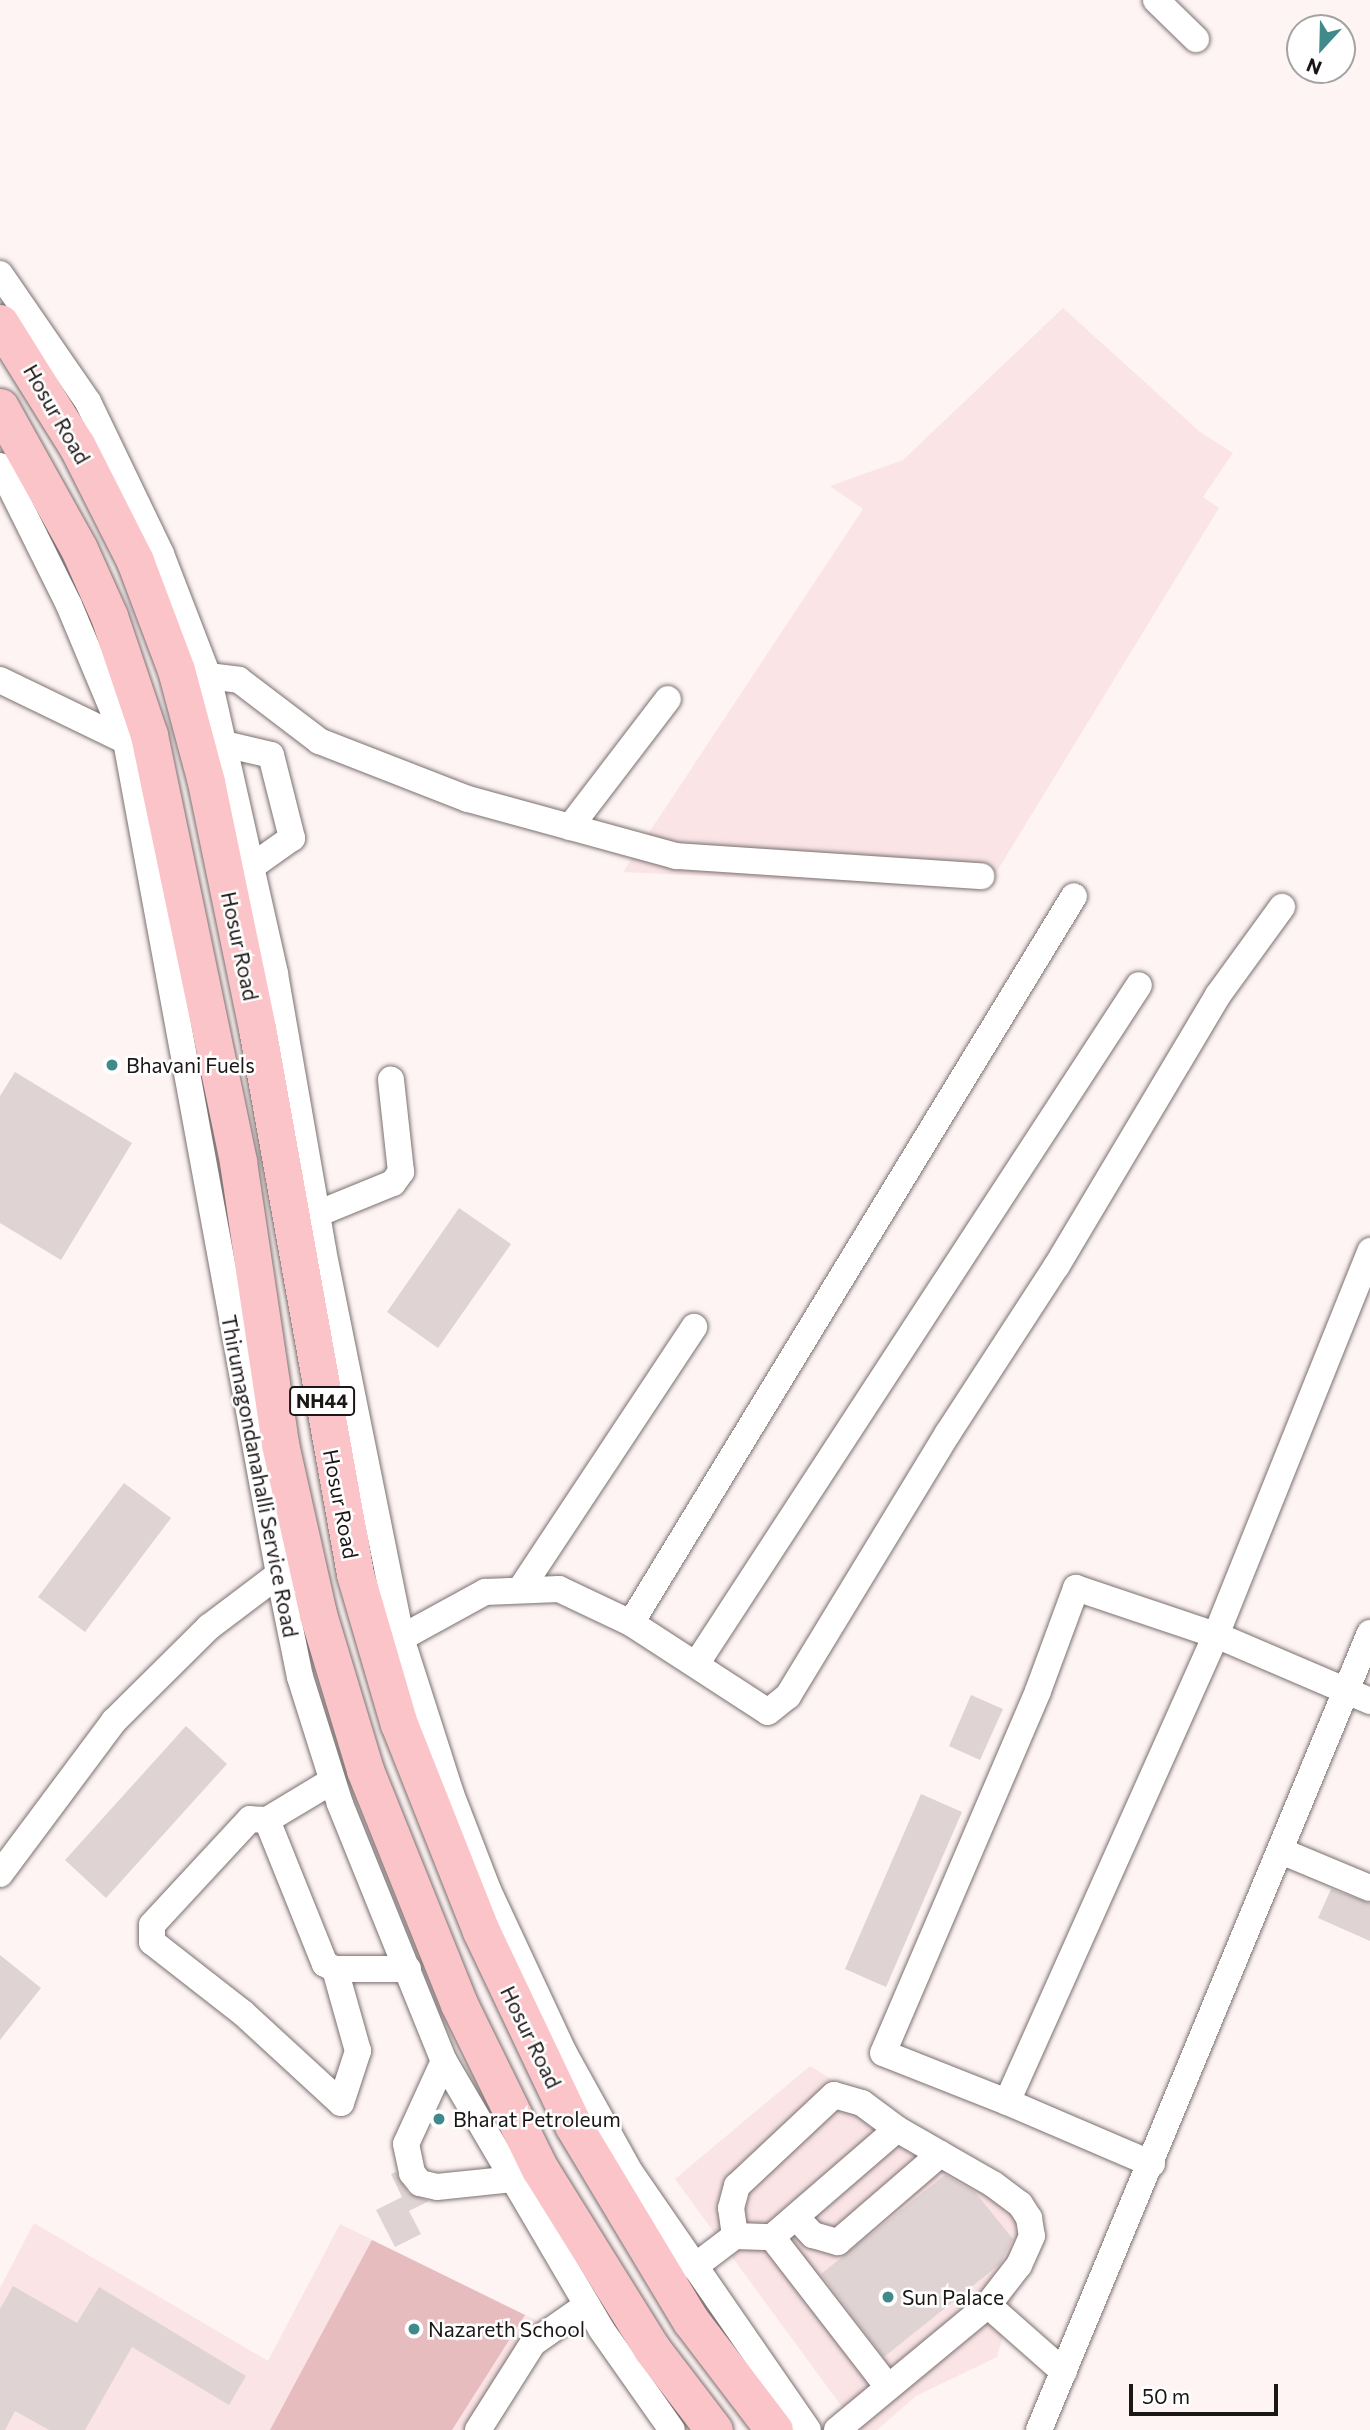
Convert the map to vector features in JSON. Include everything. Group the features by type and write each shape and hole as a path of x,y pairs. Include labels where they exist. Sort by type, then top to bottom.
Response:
{"highway":[{"name":"Hosur Road","path":"0,323 77,446 135,561 176,670 206,782 257,1028 355,1574 400,1724 481,1931 573,2125 691,2321 774,2430"},
{"name":"Hosur Road","path":"0,407 79,549 109,616 149,735 237,1162 280,1444 318,1614 365,1770 459,2004 540,2169 652,2349 714,2430"}],"street":[{"path":"1156,0 1196,39"},
{"path":"0,274 88,402 162,554 208,676 251,867 401,1639 451,1794 535,1990 630,2172 808,2430"},
{"name":"Thirumagondanahalli Service Road","path":"0,466 69,605 126,741 279,1574 300,1677 332,1781 444,2061 587,2305 672,2430"},
{"path":"208,676 239,680 318,741 468,799 676,856 981,876"},
{"path":"0,680 126,741"},
{"path":"570,827 668,699"},
{"path":"224,744 271,755 292,838 251,867"},
{"path":"631,1623 1074,896"},
{"path":"401,1639 485,1592 522,1587 559,1589 631,1623 697,1663 768,1712 788,1696 948,1433 1056,1267 1218,995 1282,907"},
{"path":"697,1663 1139,985"},
{"path":"317,1214 393,1183 401,1172 391,1080"},
{"path":"1007,2102 1216,1635 1370,1251"},
{"path":"522,1587 694,1327"},
{"path":"0,1874 114,1721 209,1628 279,1574"},
{"path":"1153,2164 883,2053 1038,1691 1076,1588 1216,1635 1358,1696"},
{"path":"1039,2430 1153,2164 1281,1851 1358,1696 1370,1633"},
{"path":"332,1781 267,1820 250,1819 152,1925 152,1942 252,2021 341,2103 358,2051 334,1969"},
{"path":"267,1820 324,1964 334,1969 408,1969"},
{"path":"1281,1851 1370,1888"},
{"path":"444,2061 406,2144 412,2173 420,2183 437,2187 513,2179"},
{"path":"735,2236 731,2208 737,2186 834,2095 862,2103 897,2129 1011,2197 1029,2218 1032,2236 1018,2265 988,2305 837,2430"},
{"path":"694,2267 735,2236 772,2237 897,2129"},
{"path":"796,2217 813,2235 838,2242 940,2154"},
{"path":"772,2237 887,2386"},
{"path":"478,2430 533,2343 587,2305"},
{"path":"988,2305 1064,2372"}],"shaded area":[{"path":"1063,308 1200,432 1233,453 1203,497 1219,508 986,889 623,872 863,509 830,486 903,460"},
{"name":"Sun Palace","path":"810,2066 1040,2208 997,2357 916,2396 877,2430 859,2430 675,2179"},
{"name":"Nazareth School","path":"34,2223 268,2361 340,2224 536,2320 551,2339 491,2430 0,2430 0,2288"},
{"path":"372,2240 525,2315 452,2430 270,2430"}],"building":[{"path":"15,1072 132,1143 61,1260 0,1223 0,1096"},
{"path":"459,1208 511,1244 438,1348 387,1312"},
{"path":"124,1483 171,1518 85,1632 38,1597"},
{"path":"971,1695 1003,1709 980,1760 949,1746"},
{"path":"186,1726 227,1764 106,1898 65,1860"},
{"path":"921,1794 962,1812 886,1987 845,1969"},
{"path":"1331,1889 1370,1903 1370,1941 1318,1918"},
{"path":"0,1955 41,1988 0,2040"},
{"path":"396,2172 408,2193 429,2201 409,2211 421,2234 395,2247 376,2210 402,2197 391,2174"},
{"path":"945,2175 975,2192 1013,2239 1000,2264 884,2357 821,2274"},
{"path":"13,2286 77,2323 99,2287 246,2376 229,2405 132,2347 85,2430 49,2430 15,2411 5,2430 0,2430 0,2309"}],"place":[{"name":"Bhavani Fuels","path":"112,1065"},
{"name":"Bharat Petroleum","path":"439,2119"},
{"name":"Sun Palace","path":"888,2297"},
{"name":"Nazareth School","path":"414,2329"}]}
